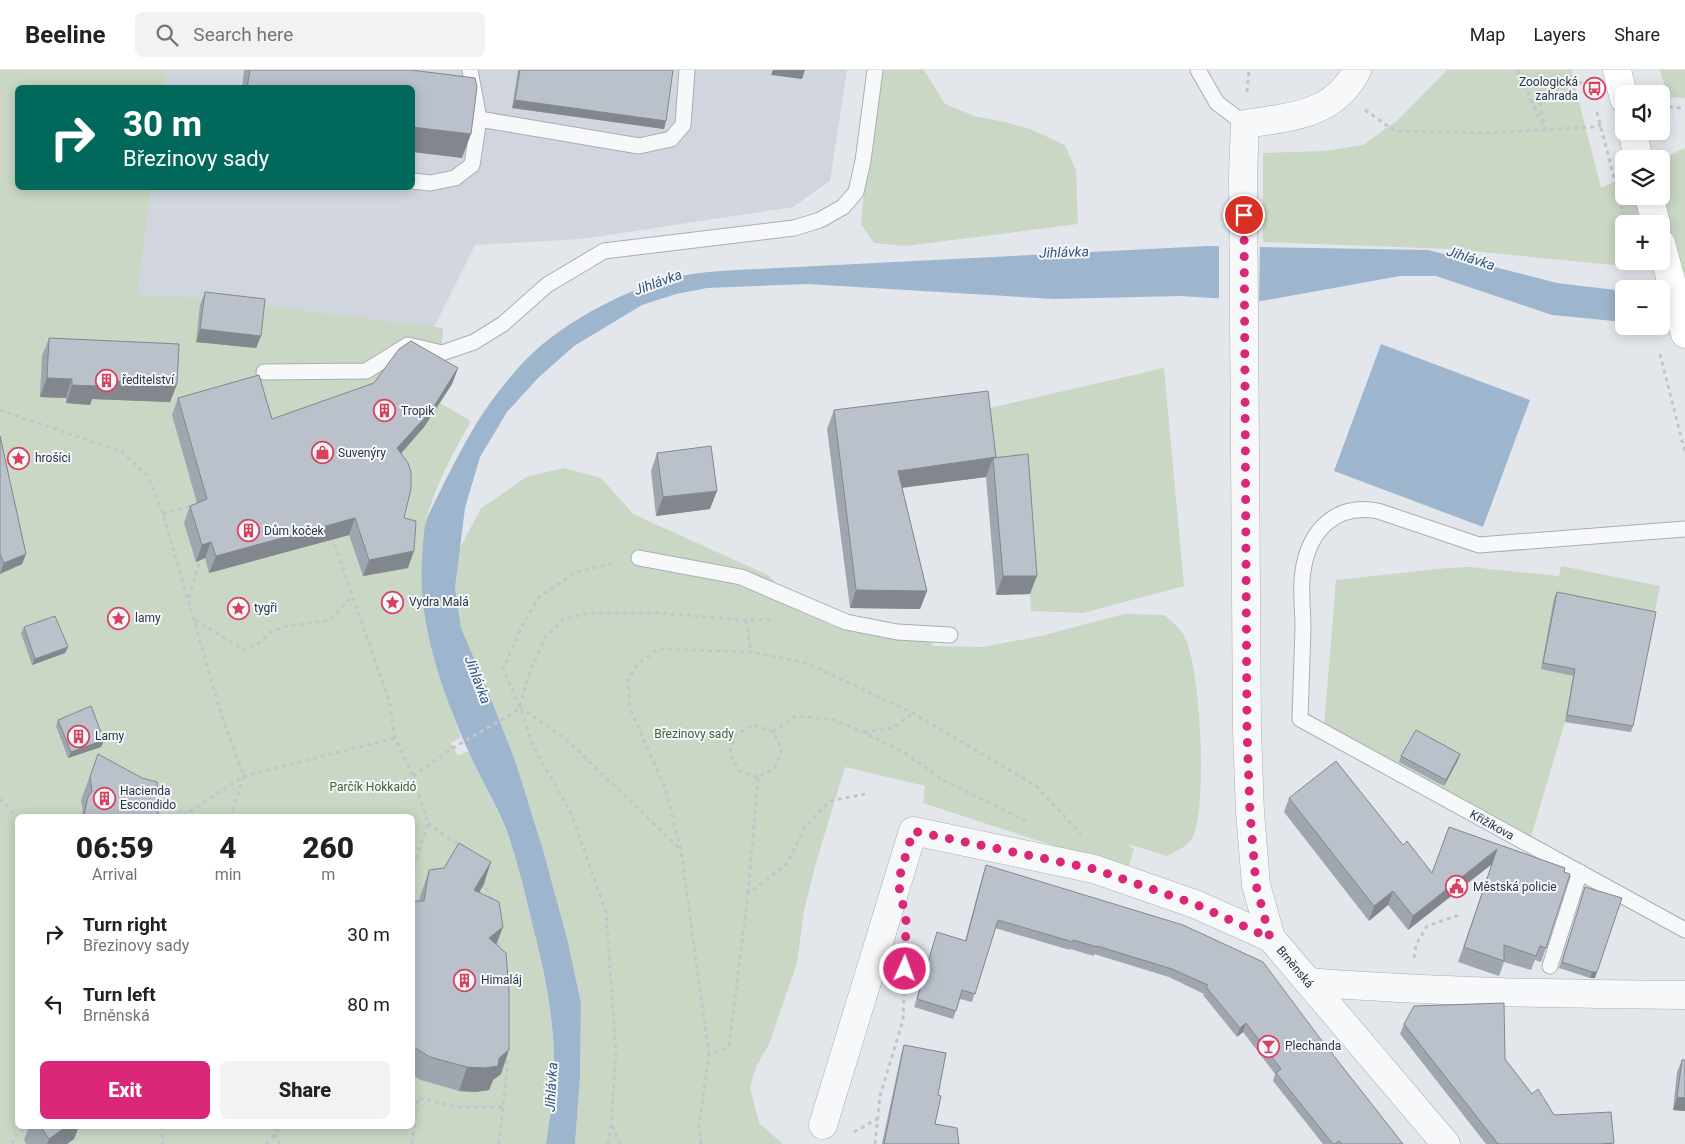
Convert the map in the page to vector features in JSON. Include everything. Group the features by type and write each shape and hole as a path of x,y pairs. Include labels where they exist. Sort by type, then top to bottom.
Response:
{"main road":[{"path":"1616,70 1620,85"},
{"path":"1668,270 1685,334"}],"street":[{"path":"1244,124 1293,117 1324,107 1341,94 1357,70"},
{"name":"Brněnská","path":"1244,124 1247,731 1250,812 1256,885 1270,938 1446,1144"},
{"path":"823,1125 913,831 1094,869 1195,904 1270,938"},
{"path":"1308,982 1350,986 1546,994 1685,995"}],"lane":[{"path":"415,181 430,183 455,178 472,165 479,119 470,70"},
{"path":"479,119 639,146 659,142 671,139 683,125 687,70"},
{"path":"264,372 366,371 408,345 442,353 474,342 504,324 547,284 604,251 794,228 820,220 843,207 856,192 863,162 875,70"},
{"path":"1198,70 1217,104 1244,124"},
{"name":"Křižíkova","path":"1685,529 1479,545 1378,511 1365,508 1344,511 1325,524 1309,545 1303,572 1300,719 1685,930"},
{"path":"639,558 741,577 846,622 897,632 950,635"},
{"path":"1550,966 1580,872"}],"path":[{"path":"1517,70 1545,130"},
{"path":"1545,130 1538,92 1588,81"},
{"path":"1341,94 1395,131 1488,133 1615,127"},
{"path":"1670,107 1685,108"},
{"path":"1597,112 1624,215"},
{"path":"1659,353 1685,452"},
{"path":"0,410 122,452 148,476 163,514 223,720 244,776 233,814"},
{"path":"163,514 201,504"},
{"path":"330,531 390,700 395,738 413,776 428,823 446,838 466,848"},
{"path":"608,1144 616,1053 606,912 571,813 533,746 520,707 502,669 520,628 539,597 576,572 639,558"},
{"path":"188,599 200,560"},
{"path":"194,620 244,650 256,645 271,632 287,626 332,618 352,596"},
{"path":"413,776 520,707 528,677 545,638 563,619 588,613 660,613 746,620 751,652"},
{"path":"701,1144 699,1126 710,1056 681,851 665,788 630,708 628,680 638,664 658,649 751,652 807,663 913,713 1036,786 1087,841"},
{"path":"520,707 568,741 681,851"},
{"path":"863,732 892,728 913,713"},
{"path":"773,732 796,716 835,720 905,753 943,780 1031,824"},
{"path":"754,725 773,732 782,749 775,768 758,777 739,771 730,753 736,734 754,725"},
{"path":"186,814 244,776 395,738"},
{"path":"710,1056 729,1047 748,894 758,777"},
{"path":"748,894 787,864 805,827 830,801 865,794"},
{"path":"0,799 15,814"},
{"path":"415,863 428,823"},
{"path":"483,881 495,906"},
{"path":"1412,964 1416,945 1427,926 1462,914"},
{"path":"498,933 500,952"},
{"path":"875,1144 880,1096 903,1020 905,965"},
{"path":"499,1144 507,1069 506,1051"},
{"path":"415,1096 458,1107 503,1107"},
{"path":"415,1121 418,1098"},
{"path":"853,1132 878,1119"},
{"path":"611,1125 620,1144"},
{"path":"13,1144 13,1138 24,1129"},
{"path":"161,1129 163,1144"},
{"path":"274,1129 280,1144"},
{"path":"266,1144 278,1129"},
{"path":"412,1144 414,1129"}],"shaded area":[{"path":"166,70 847,70 830,181 793,207 582,239 475,245 434,327 200,297 136,295 151,190 415,190 415,85 164,85"}],"green space":[{"name":"Parčík Hokkaidó","path":"0,70 166,70 164,85 15,85 15,190 151,190 137,295 200,297 443,328 441,362 452,384 440,403 471,421 438,485 425,525 423,541 424,603 427,625 438,670 461,737 451,743 458,756 468,751 503,823 518,864 539,953 549,1004 554,1057 553,1090 546,1144 0,1144"},
{"path":"876,70 924,70 945,104 974,116 1030,129 1065,145 1076,170 1078,224 905,246 874,243 861,224"},
{"path":"1447,70 1571,70 1601,188 1615,181 1615,205 1670,205 1670,155 1685,148 1685,272 1665,270 1670,270 1670,215 1615,215 1615,265 1451,249 1263,242 1263,153 1324,151 1363,145 1399,119"},
{"path":"1660,70 1685,70 1685,98 1670,97 1670,85 1664,85"},
{"path":"1164,368 1184,586 1083,613 1031,611 1030,594 990,476 981,410"},
{"name":"Březinovy sady","path":"564,468 601,478 633,514 768,575 801,612 835,627 933,642 932,646 983,647 1041,636 1124,614 1165,615 1184,635 1191,655 1195,679 1201,770 1197,823 1192,839 1167,856 1128,844 1134,849 1128,870 923,803 925,786 845,767 816,863 804,911 797,963 769,1044 756,1067 750,1087 759,1123 783,1144 575,1144 580,1077 581,1003 567,938 543,850 515,760 461,628 455,588 459,550 481,508 526,477"},
{"path":"1561,566 1660,586 1631,732 1565,722 1531,837 1324,726 1336,580 1470,567 1559,576"}],"water":[{"name":"Jihlávka","path":"1208,246 1428,250 1557,283 1615,290 1615,321 1552,315 1436,276 1400,276 1261,301 1180,296 1055,299 807,284 707,288 676,294 642,305 574,346 538,378 507,412 480,457 465,508 455,588 461,628 515,760 543,850 567,938 581,1003 580,1077 575,1144 546,1144 553,1090 554,1057 550,1007 541,959 509,837 500,814 467,748 448,702 433,655 424,607 422,583 425,525 462,448 476,425 512,375 536,350 569,325 630,292 672,278 733,270"},
{"path":"1381,344 1530,400 1483,527 1334,471"}],"pier":[{"path":"1219,244 1260,245 1259,304 1219,301"}],"building":[{"path":"250,70 411,70 475,78 477,87 471,134 415,127 415,85 248,85"},
{"path":"520,70 673,70 666,121 515,100"},
{"path":"205,292 265,299 261,336 200,329"},
{"path":"49,338 179,344 177,384 97,380 96,386 72,385 72,379 47,378"},
{"path":"411,341 458,368 431,411 397,448 408,463 411,472 411,489 404,518 416,521 414,551 369,560 355,518 216,556 211,542 202,545 190,506 207,499 178,398 259,375 272,419 374,383 399,349"},
{"path":"988,391 996,457 898,471 927,591 856,590 834,410"},
{"path":"0,436 26,554 4,563 0,554"},
{"path":"711,446 717,491 663,497 657,453"},
{"path":"1028,454 1037,576 1003,576 993,458"},
{"path":"1557,592 1656,612 1633,726 1567,715 1575,669 1543,663"},
{"path":"55,616 68,647 35,659 24,627"},
{"name":"Lamy","path":"91,706 104,740 71,752 58,720"},
{"path":"1416,730 1460,754 1446,780 1401,756"},
{"path":"98,754 142,778 157,782 158,814 84,814 88,797 92,791 90,777"},
{"path":"1336,761 1403,845 1407,841 1432,873 1449,827 1565,868 1564,872 1570,874 1546,948 1540,946 1536,956 1504,945 1504,961 1464,947 1497,849 1413,916 1393,891 1374,906 1289,798"},
{"name":"Himaláj","path":"459,843 491,862 474,890 499,902 503,927 489,938 506,953 509,991 509,1050 499,1058 498,1066 484,1068 467,1067 430,1057 415,1048 415,901 424,901 429,870 444,868"},
{"path":"986,865 1183,925 1263,962 1403,1144 1342,1144 1339,1141 1333,1144 1276,1073 1281,1069 1246,1023 1240,1028 1206,987 1208,985 1172,969 1097,946 1073,940 1073,942 998,920 975,994 962,990 956,1011 917,999 937,932 966,941"},
{"path":"1585,887 1622,898 1597,972 1562,962"},
{"path":"1504,1003 1505,1059 1532,1094 1538,1089 1554,1115 1611,1112 1614,1143 1498,1144 1404,1024 1414,1006"},
{"path":"904,1045 946,1053 938,1095 941,1096 935,1124 957,1128 959,1144 884,1144"},
{"path":"1682,1060 1685,1060 1685,1098 1677,1097"},
{"path":"42,1129 63,1129 49,1139"}],"place":[{"name":"Zoologická zahrada","path":"1594,89"},
{"name":"ředitelství","path":"106,380"},
{"name":"Tropik","path":"385,411"},
{"name":"Suvenýry","path":"322,453"},
{"name":"hrošíci","path":"19,458"},
{"name":"Dům koček","path":"248,531"},
{"name":"Vydra Malá","path":"393,602"},
{"name":"tygři","path":"238,608"},
{"name":"lamy","path":"119,618"},
{"name":"Lamy","path":"79,736"},
{"name":"Hacienda Escondido","path":"104,798"},
{"name":"Městská policie","path":"1457,887"},
{"name":"Himaláj","path":"465,980"},
{"name":"Plechanda","path":"1269,1046"}],"route":[{"path":"905,969 906,919 898,882 913,831 1094,869 1195,904 1270,938 1256,885 1250,812 1247,731 1244,215"}]}
